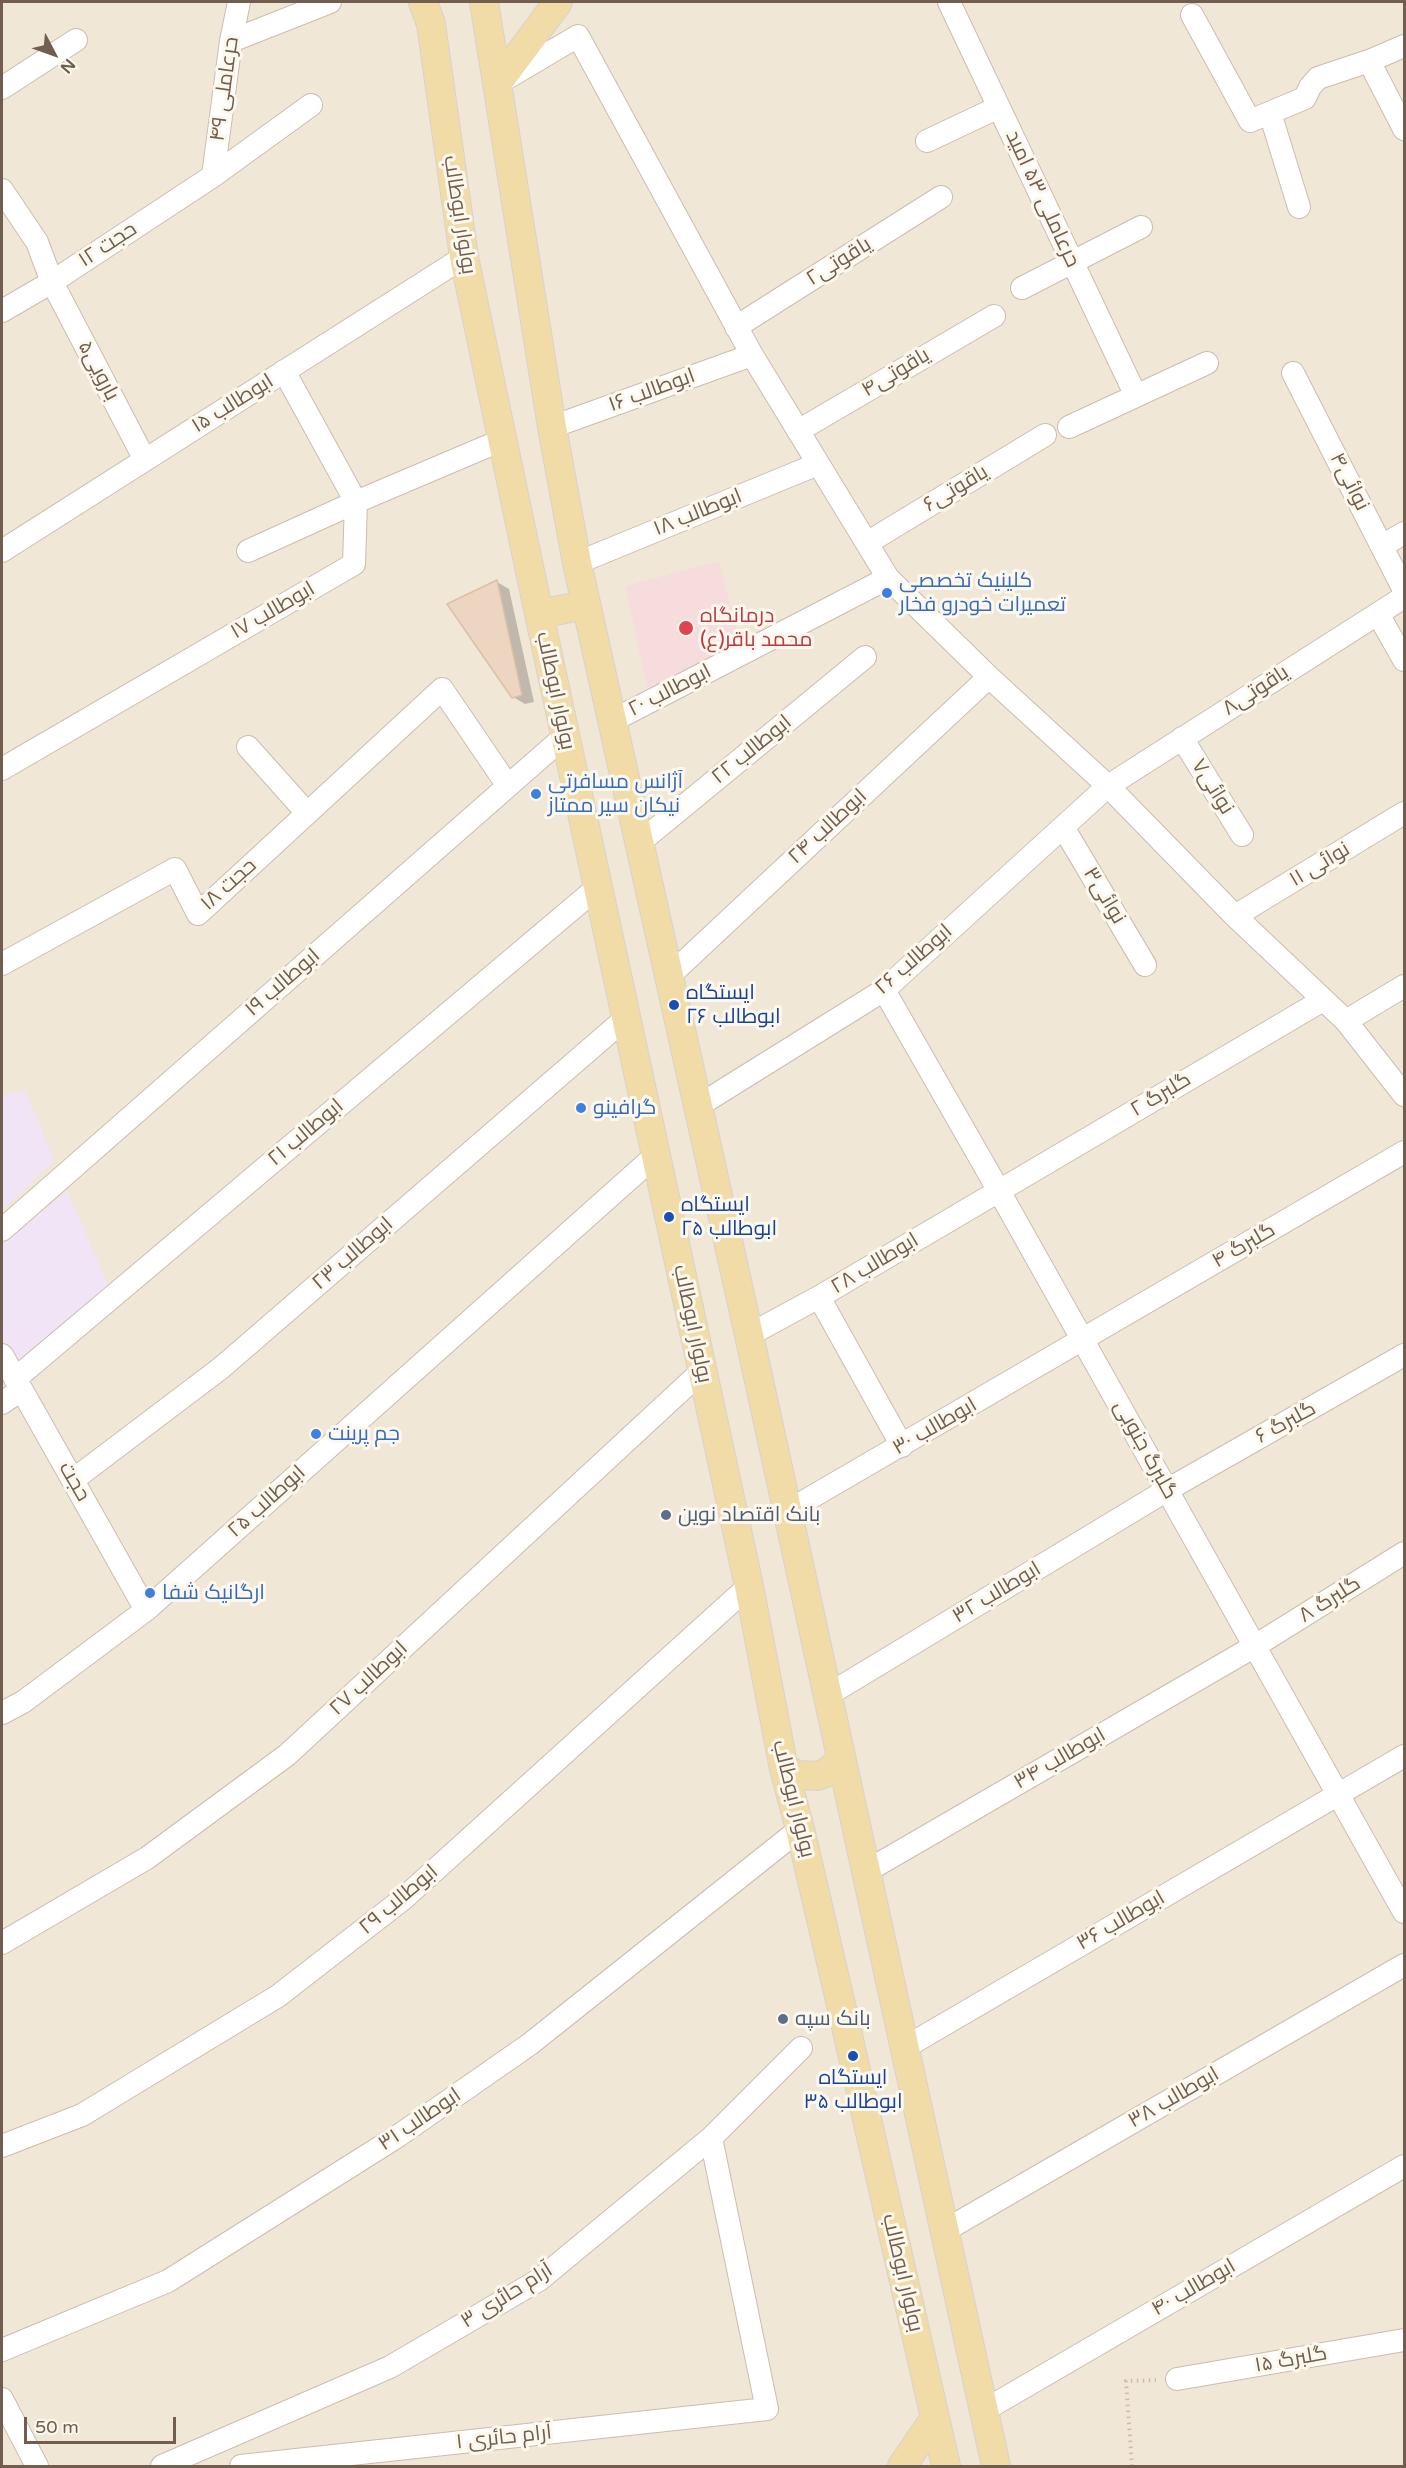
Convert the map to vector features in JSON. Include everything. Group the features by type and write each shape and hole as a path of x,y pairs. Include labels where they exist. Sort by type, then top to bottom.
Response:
{"main road":[{"name":"بولوار ابوطالب","path":"423,2 431,24 464,257 749,1587 784,1770 800,1829 946,2466"},
{"path":"484,2 552,427 577,563 749,1335 840,1761 996,2466"},
{"path":"498,84 558,2"},
{"path":"539,614 586,605"},
{"path":"784,1770 798,1776 817,1776 826,1773 840,1761"},
{"path":"984,2415 1009,2466"},
{"path":"902,2466 935,2418"}],"street":[{"name":"حرعاملی ۴۹","path":"213,176 231,41 239,2"},
{"path":"231,41 330,2"},
{"name":"حرعاملی ۵۳ امید","path":"949,2 1136,396"},
{"path":"1192,15 1247,120 1254,120 1305,98 1310,87 1318,78 1369,61 1404,46"},
{"path":"498,84 578,36 752,356 888,578 988,677 1108,786 1235,916 1346,1021 1404,1095"},
{"path":"2,88 75,40"},
{"path":"1369,61 1404,129"},
{"name":"حجت ۱۲","path":"2,311 52,282 213,176 311,105"},
{"path":"927,141 999,106"},
{"path":"1270,113 1299,207"},
{"name":"بارویی۵","path":"2,190 37,242 52,282 145,460"},
{"name":"یاقوتی۲","path":"736,327 941,198"},
{"path":"1022,288 1141,227"},
{"name":"ابوطالب ۱۵","path":"2,551 464,257"},
{"name":"یاقوتی۴","path":"798,431 994,316"},
{"name":"ابوطالب ۱۶","path":"552,427 752,356"},
{"path":"1069,427 1207,363"},
{"path":"284,371 356,502"},
{"name":"نوائی۴","path":"1293,373 1404,590"},
{"name":"یاقوتی۶","path":"867,543 1045,435"},
{"path":"248,551 356,502 502,441"},
{"name":"ابوطالب ۱۸","path":"577,563 818,464"},
{"name":"ابوطالب ۱۷","path":"2,769 354,564 356,502"},
{"path":"1382,546 1404,532"},
{"name":"ابوطالب ۲۰","path":"612,721 888,578"},
{"name":"یاقوتی۸","path":"1108,786 1404,597"},
{"path":"1378,614 1404,660"},
{"name":"ابوطالب ۲۲","path":"639,843 865,657"},
{"name":"ابوطالب ۲۴","path":"668,977 988,677"},
{"name":"حجت ۱۸","path":"2,964 175,869 198,915 442,689 508,786"},
{"name":"ابوطالب ۱۹","path":"2,1230 565,736"},
{"name":"نوائی۷","path":"1182,738 1242,835"},
{"path":"248,747 307,813"},
{"name":"ابوطالب ۲۶","path":"698,1106 884,990 1108,786"},
{"name":"نوائی ۱۱","path":"1235,916 1404,813"},
{"name":"نوائی۳","path":"1063,827 1145,965"},
{"name":"ابوطالب ۲۱","path":"2,1403 18,1384 598,887"},
{"path":"1346,1021 1404,986"},
{"name":"گلبرگ جنوبی","path":"884,990 1404,1912"},
{"name":"گلبرگ ۲","path":"999,1191 1323,1000"},
{"name":"ابوطالب ۲۳","path":"73,1480 221,1368 626,1018"},
{"name":"گلبرگ ۴","path":"1083,1340 1404,1152"},
{"name":"ابوطالب ۲۵","path":"5,1705 23,1702 146,1610 656,1155"},
{"name":"ابوطالب ۲۸","path":"749,1335 819,1297 999,1191"},
{"path":"819,1297 902,1446"},
{"name":"ابوطالب ۳۰","path":"786,1512 1083,1340"},
{"name":"حجت","path":"2,1355 146,1610"},
{"name":"گلبرگ ۶","path":"1167,1490 1404,1355"},
{"name":"ابوطالب ۲۷","path":"2,1943 147,1858 287,1755 702,1371"},
{"name":"ابوطالب ۳۲","path":"826,1696 1167,1490"},
{"name":"گلبرگ ۸","path":"1255,1646 1404,1553"},
{"name":"ابوطالب ۲۹","path":"2,2146 82,2115 278,1996 403,1899 749,1587"},
{"name":"ابوطالب ۳۴","path":"865,1872 1255,1646"},
{"name":"ابوطالب ۳۶","path":"904,2048 1404,1756"},
{"name":"ابوطالب ۳۱","path":"2,2350 168,2282 398,2136 530,2044 800,1829"},
{"name":"ابوطالب ۳۸","path":"944,2231 1404,1965"},
{"name":"آرام حائری ۳","path":"162,2466 390,2367 539,2280 711,2138 801,2048"},
{"name":"آرام حائری ۱","path":"241,2466 767,2409 711,2138"},
{"name":"ابوطالب ۴۰","path":"984,2415 1404,2166"},
{"name":"گلبرگ ۱۵","path":"1177,2379 1404,2340"},
{"path":"2,2399 37,2466"}],"path":[{"path":"1132,2466 1126,2381 1177,2379"}],"shaded area":[{"path":"2,2 1404,2 1404,2466 2,2466"},
{"name":"درمانگاه محمد باقر(ع)","path":"719,561 741,646 648,691 625,586"},
{"path":"25,1090 54,1160 2,1211 2,1095"},
{"path":"67,1191 109,1287 16,1365 2,1336 2,1245"}],"building":[{"path":"497,580 522,695 512,698 447,604"}],"place":[{"name":"کلینیک تخصصی تعمیرات خودرو فخار","path":"887,593"},
{"name":"درمانگاه محمد باقر(ع)","path":"686,628"},
{"name":"آژانس مسافرتی نیکان سیر ممتاز","path":"536,794"},
{"name":"ایستگاه ابوطالب ۲۶","path":"674,1005"},
{"name":"گرافینو","path":"581,1108"},
{"name":"ایستگاه ابوطالب ۲۵","path":"669,1217"},
{"name":"جم پرینت","path":"316,1434"},
{"name":"بانک اقتصاد نوین","path":"666,1515"},
{"name":"ارگانیک شفا","path":"150,1593"},
{"name":"بانک سپه","path":"783,2019"},
{"name":"ایستگاه ابوطالب ۳۵","path":"853,2056"}]}
